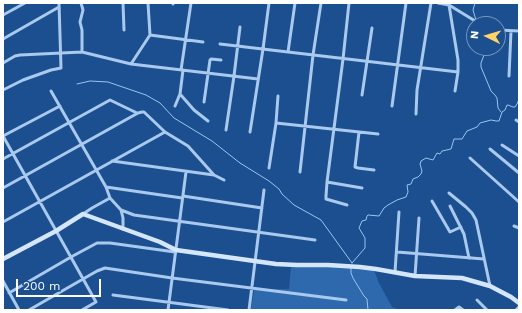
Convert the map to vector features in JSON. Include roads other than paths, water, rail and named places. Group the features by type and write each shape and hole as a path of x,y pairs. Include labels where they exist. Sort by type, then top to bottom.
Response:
{"street":[{"path":"3,15 25,3"},
{"path":"81,3 83,10 80,22 82,30 82,52"},
{"path":"123,3 124,30"},
{"path":"131,64 150,35 148,3"},
{"path":"175,106 180,94 185,40 191,3"},
{"path":"250,132 269,3"},
{"path":"288,52 295,3"},
{"path":"300,172 313,55 321,3"},
{"path":"347,205 326,199 326,196 349,3"},
{"path":"392,106 406,3"},
{"path":"416,114 416,97 431,3"},
{"path":"438,3 449,6 466,16"},
{"path":"3,39 59,5"},
{"path":"3,90 23,80 61,68 59,5"},
{"path":"449,6 458,55 458,72 455,91"},
{"path":"226,130 240,27"},
{"path":"362,95 372,28"},
{"path":"506,31 519,31"},
{"path":"509,76 511,31"},
{"path":"150,35 204,42"},
{"path":"220,44 458,72"},
{"path":"3,63 20,54 82,52 131,64 258,79"},
{"path":"204,102 210,60 211,58 221,60"},
{"path":"51,91 106,187 110,198 121,210 134,215 179,222 315,240"},
{"path":"180,94 194,110 208,121"},
{"path":"269,168 276,122 278,96"},
{"path":"3,159 110,100 138,113"},
{"path":"60,106 3,136 96,302 82,310"},
{"path":"3,188 142,112 144,112 165,132 188,146 214,175"},
{"path":"276,122 378,134"},
{"path":"3,222 165,132"},
{"path":"359,132 355,167 374,170"},
{"path":"502,145 519,156"},
{"path":"490,149 519,173"},
{"path":"470,158 519,202"},
{"path":"112,161 214,175 224,180"},
{"path":"168,310 186,172"},
{"path":"327,182 362,188"},
{"path":"106,187 262,208"},
{"path":"249,310 264,190"},
{"path":"449,192 466,207 476,220 490,286"},
{"path":"3,259 56,231 110,198"},
{"path":"432,201 450,232 461,227"},
{"path":"450,206 464,234 469,258"},
{"path":"121,210 123,229"},
{"path":"395,272 399,212"},
{"path":"83,214 160,242 175,251"},
{"path":"415,276 419,218"},
{"path":"514,226 519,228"},
{"path":"9,293 97,243 103,243 255,261 297,265 360,267 415,276 462,278 490,286 519,303"},
{"path":"397,252 484,259"},
{"path":"30,310 105,268 346,300"},
{"path":"3,281 19,310"},
{"path":"113,295 228,310"},
{"path":"477,300 487,310"},
{"path":"455,310 460,307 463,310"},
{"path":"516,310 519,307"}],"waterway":[{"path":"475,3 473,10 475,16"},
{"path":"484,56 481,67 491,91 497,98 498,108 501,112"},
{"path":"77,84 90,81 108,82 146,95 160,103 174,118 212,141 240,163 269,181 294,205 321,220 352,263"},
{"path":"352,263 365,248 365,238 359,228 362,221 366,220 368,215 379,216 388,205 406,197 408,192 407,185 411,184 413,179 421,174 421,161 426,158 433,160 437,153 440,154 442,151 451,149 454,139 462,139 467,131 477,127 480,123 491,120 499,121 502,112 505,110 507,105 515,107 519,99"},
{"path":"351,268 353,278 367,299 368,310"}]}
